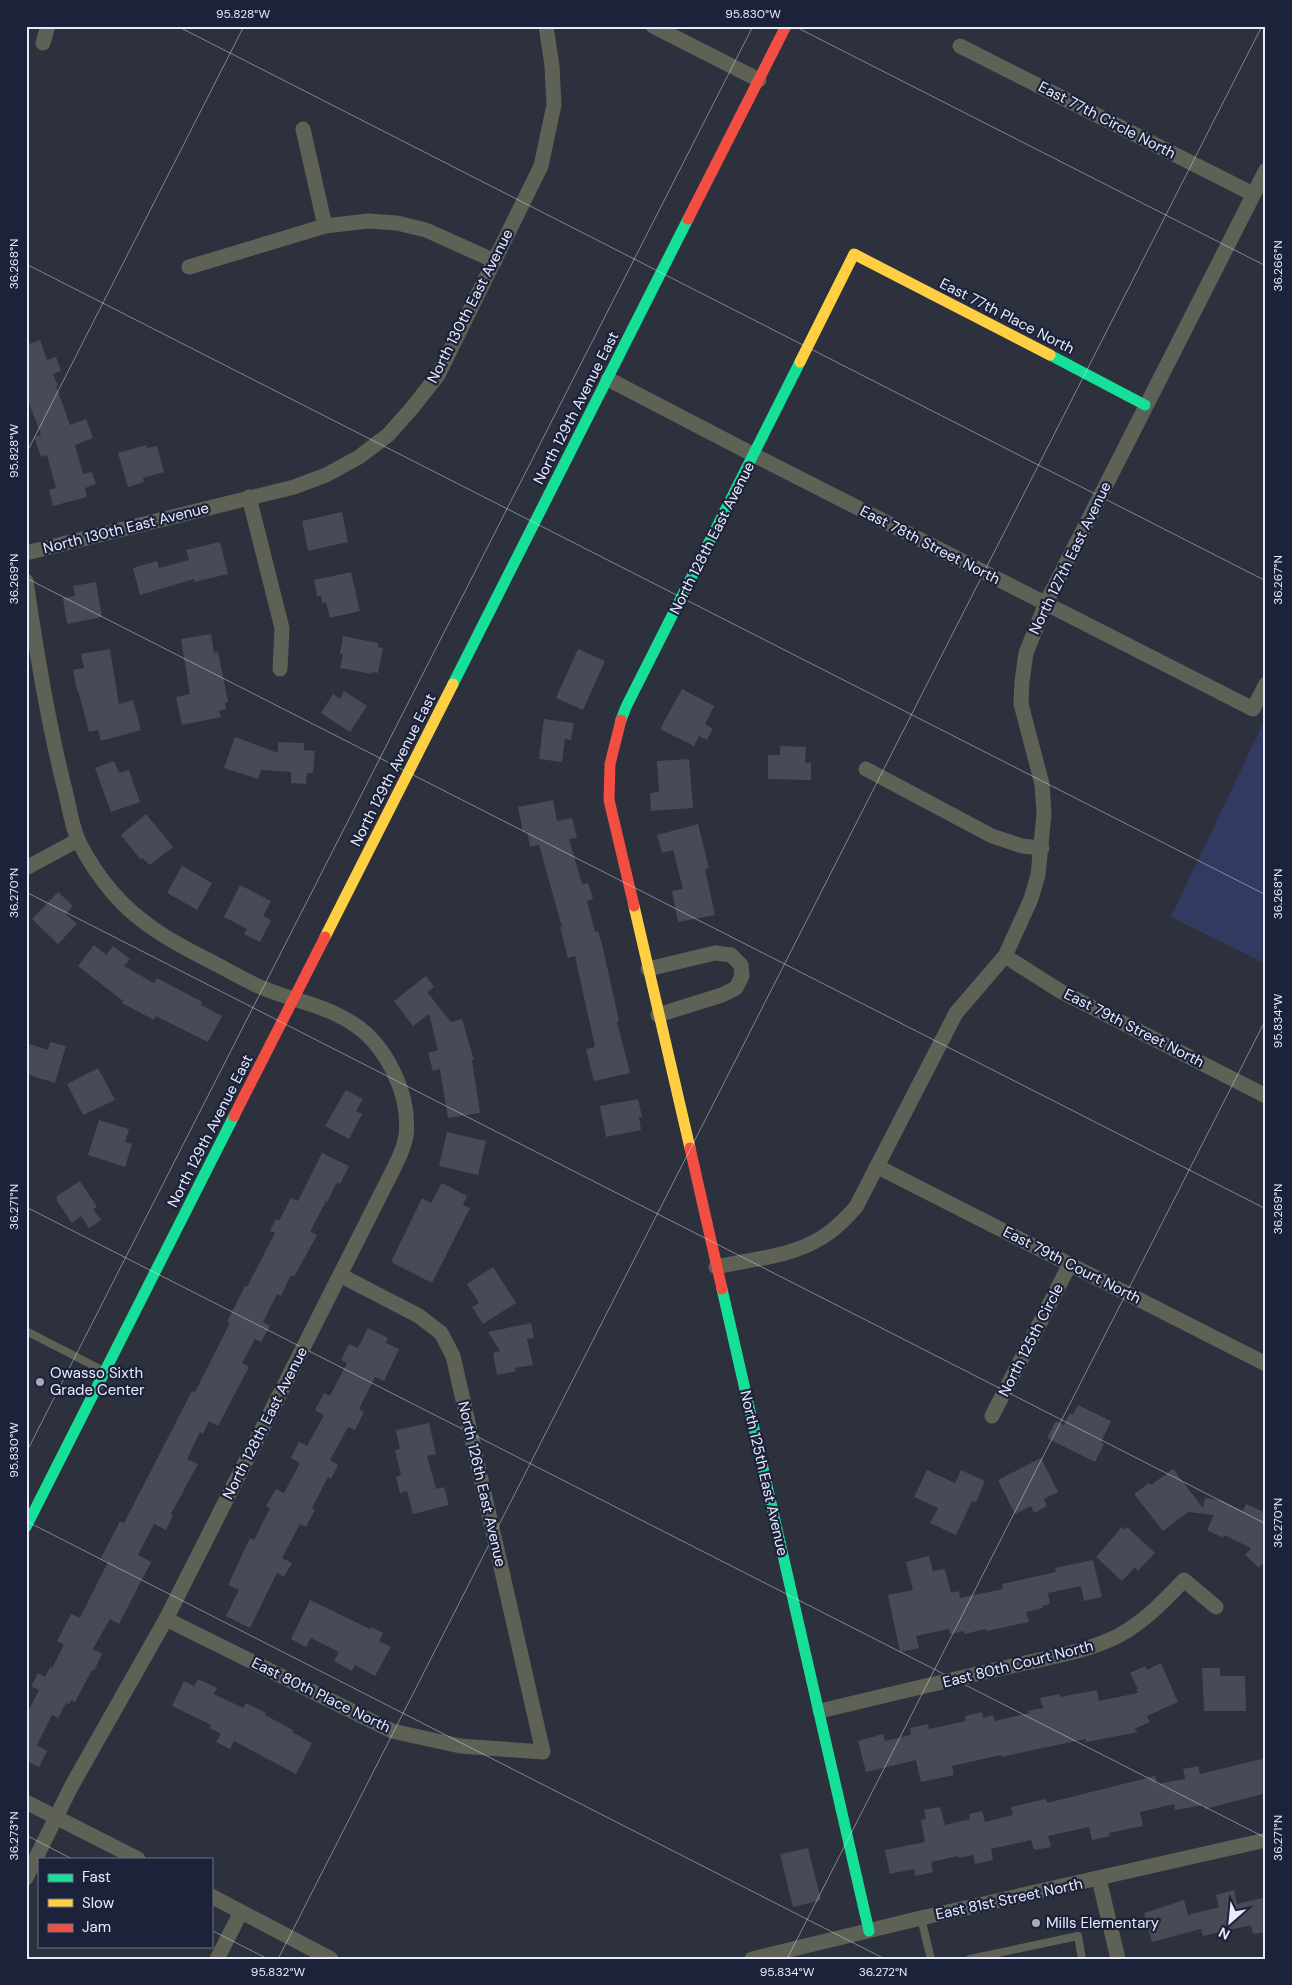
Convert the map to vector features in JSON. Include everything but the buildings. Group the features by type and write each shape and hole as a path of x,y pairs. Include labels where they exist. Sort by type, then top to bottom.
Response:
{"street":[{"path":"43,43 48,26"},
{"name":"North 130th East Avenue","path":"26,553 294,487 326,475 359,458 388,435 438,374 541,166 554,105 552,66 546,26"},
{"path":"653,26 759,80"},
{"name":"North 129th Avenue East","path":"26,1526 36,1499 106,1372 786,26"},
{"name":"East 77th Circle North","path":"960,46 1253,194"},
{"path":"303,129 325,226"},
{"name":"North 127th East Avenue","path":"716,1267 793,1251 821,1238 856,1207 956,1013 1005,956 1031,899 1038,875 1042,848 1044,814 1042,784 1021,704 1026,653 1046,603 1266,170"},
{"path":"188,267 325,226 368,221 397,223 426,230 494,261"},
{"name":"East 77th Place North","path":"854,254 1145,405"},
{"name":"North 128th East Avenue","path":"616,830 609,800 610,757 616,735 631,698 854,254"},
{"name":"East 78th Street North","path":"608,379 1253,709 1266,684"},
{"path":"249,497 282,628 280,669"},
{"name":"North 128th East Avenue","path":"26,581 31,648 51,735 78,840 94,867 114,894 154,929 171,941 255,985 329,1011 352,1023 375,1043 384,1055 403,1097 406,1113 406,1135 403,1150 166,1618 71,1787 26,1878"},
{"path":"866,769 992,836 1022,846 1042,848"},
{"name":"North 125th East Avenue","path":"616,830 820,1711 869,1932"},
{"path":"26,868 78,840"},
{"path":"648,970 715,953 731,955 741,965 742,976 736,988 722,995 658,1015"},
{"name":"East 79th Street North","path":"1005,956 1060,991 1266,1096"},
{"name":"East 79th Court North","path":"878,1167 1266,1364"},
{"name":"North 125th Circle","path":"992,1416 1070,1264"},
{"name":"North 126th East Avenue","path":"340,1275 419,1316 441,1333 453,1356 543,1752"},
{"name":"East 80th Court North","path":"820,1711 1057,1656 1100,1644 1118,1636 1140,1622 1160,1606 1184,1580 1216,1607"},
{"name":"East 80th Place North","path":"166,1618 392,1731 460,1746 543,1752"},
{"path":"26,1802 136,1858"},
{"name":"East 81st Street North","path":"753,1959 922,1918 1266,1840"},
{"path":"1099,1879 1118,1959"},
{"path":"212,1897 332,1959"},
{"path":"217,1959 241,1912"}],"lane":[{"path":"26,1331 106,1372"},
{"path":"922,1918 931,1959"},
{"path":"970,1959 1078,1936 1082,1959"}],"shaded area":[{"path":"1266,717 1266,964 1171,917"}],"traffic: fast":[{"path":"453,684 688,219"},
{"path":"1050,355 1145,405"},
{"path":"621,720 800,362"},
{"path":"26,1527 234,1116"},
{"path":"722,1289 869,1931"}],"traffic: slow":[{"path":"800,362 854,254 1050,355"},
{"path":"325,937 453,684"},
{"path":"634,906 690,1148"}],"traffic: jam":[{"path":"688,219 786,26"},
{"path":"621,720 610,764 609,800 634,906"},
{"path":"234,1116 325,937"},
{"path":"690,1148 722,1289"}],"place":[{"name":"Owasso Sixth Grade Center","path":"40,1382"},
{"name":"Mills Elementary","path":"1036,1923"}]}
